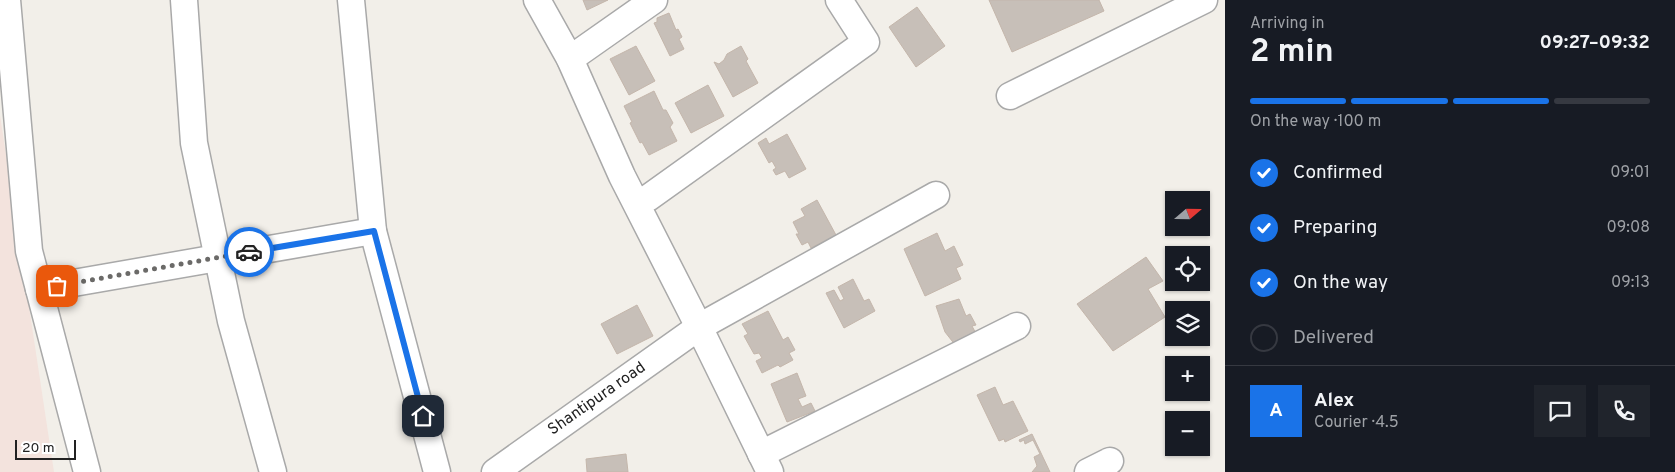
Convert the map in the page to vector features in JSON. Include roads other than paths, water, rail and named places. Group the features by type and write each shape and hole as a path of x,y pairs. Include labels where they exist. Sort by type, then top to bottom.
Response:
{"street":[{"path":"7,0 29,251 87,472"},
{"path":"184,0 194,143 231,321 273,472"},
{"path":"351,0 374,231 437,472"},
{"path":"537,0 570,59 622,176 766,463 1017,326"},
{"path":"570,59 654,0"},
{"path":"648,198 866,42 839,0"},
{"path":"1010,96 1204,0"},
{"name":"Shantipura road","path":"495,472 699,327 936,195"},
{"path":"39,290 374,231"}]}
